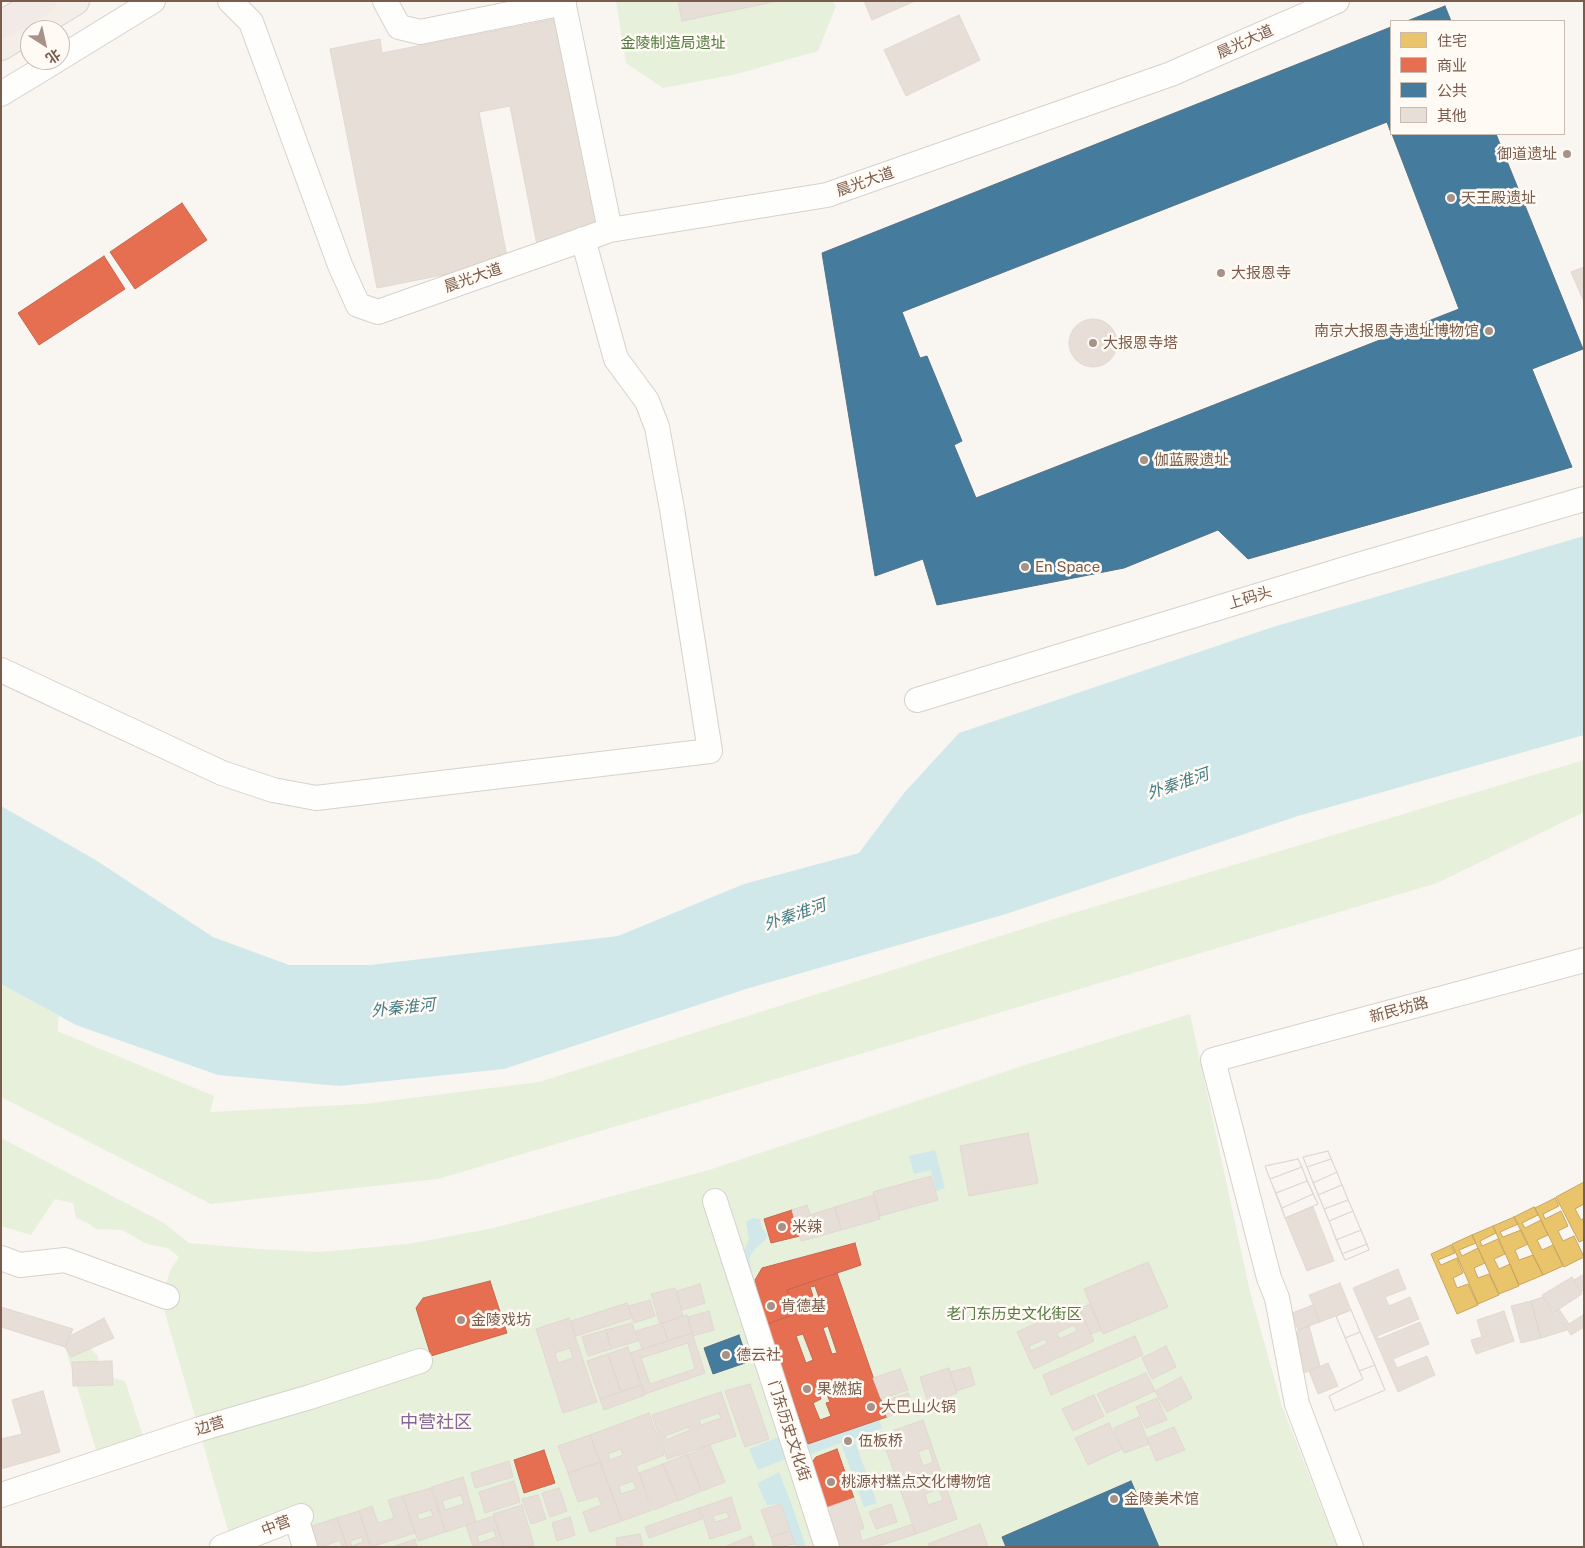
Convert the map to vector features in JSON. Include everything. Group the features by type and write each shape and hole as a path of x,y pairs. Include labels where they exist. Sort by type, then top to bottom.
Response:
{"highway":[{"path":"1,26 42,1"}],"main road":[{"path":"1,46 75,1"}],"street":[{"path":"70,52 153,1"},
{"path":"230,1 250,12"},
{"path":"385,1 398,28 420,32 563,2 610,230"},
{"name":"晨光大道","path":"250,12 340,265 358,305 378,312 610,230 827,195 1171,74 1337,1"},
{"path":"1,94 41,70"},
{"path":"1,670 222,773 273,790 316,798 710,751 672,509 657,427 646,401 616,360 583,239"},
{"name":"上码头","path":"917,700 1336,572 1584,499"},
{"name":"新民坊路","path":"1351,1547 1297,1404 1277,1298 1269,1278 1213,1060 1584,960"},
{"name":"门东历史文化街","path":"714,1201 827,1547"},
{"path":"8,1265 65,1260 167,1297"},
{"name":"边营","path":"1,1494 200,1429 310,1397 420,1361"},
{"name":"中营","path":"222,1547 299,1517 305,1547"}],"green space":[{"name":"金陵制造局遗址","path":"616,1 833,1 836,6 818,51 737,74 663,88 626,63"},
{"path":"1584,760 1584,812 1437,883 438,1179 211,1204 1,1097 1,984 59,1016 57,1031 214,1096 210,1112 363,1104 539,1082 1070,914"},
{"name":"老门东历史文化街区","path":"1190,1014 1250,1292 1282,1406 1337,1547 300,1547 294,1529 233,1547 161,1299 171,1269 179,1257 168,1248 147,1244 122,1230 96,1229 76,1218 73,1203 55,1199 31,1235 1,1226 1,1138 164,1223 189,1243 320,1252 408,1244 494,1228 709,1170 1025,1065"},
{"path":"76,1338 82,1340 98,1356 99,1373 125,1381 143,1436 96,1450 65,1347"}],"water":[{"name":"外秦淮河","path":"1584,536 1584,735 1298,816 1006,914 746,989 504,1069 339,1086 218,1075 76,1025 1,984 1,806 94,859 213,937 289,965 370,965 618,936 744,884 859,853 904,793 959,733 1273,627"},
{"path":"935,1150 945,1188 936,1191 931,1170 914,1174 909,1156"},
{"path":"752,1218 760,1219 762,1229 767,1234 766,1239 754,1250 749,1258 751,1268 767,1324 808,1443 879,1419 882,1428 854,1439 877,1503 864,1507 841,1443 806,1456 742,1257 749,1239 746,1222"},
{"path":"781,1436 790,1457 758,1470 749,1449"},
{"path":"779,1472 806,1547 796,1547 781,1504 767,1505 758,1485"}],"building: 住宅":[{"path":"1584,1182 1584,1204 1575,1209 1581,1220 1584,1218 1584,1240 1579,1242 1556,1197"},
{"path":"1555,1198 1559,1206 1543,1214 1545,1219 1561,1211 1568,1226 1558,1231 1563,1241 1574,1236 1584,1257 1564,1267 1535,1208"},
{"path":"1534,1207 1538,1215 1522,1223 1525,1228 1541,1220 1548,1235 1537,1240 1542,1250 1553,1245 1563,1266 1543,1275 1514,1217"},
{"path":"1514,1217 1518,1224 1500,1232 1503,1237 1521,1230 1528,1244 1515,1250 1519,1260 1533,1255 1543,1275 1519,1285 1493,1226"},
{"path":"1493,1226 1496,1233 1480,1241 1482,1246 1498,1239 1505,1254 1494,1259 1499,1269 1510,1264 1519,1286 1499,1294 1472,1235"},
{"path":"1472,1235 1476,1243 1459,1250 1462,1256 1478,1248 1485,1263 1474,1268 1478,1278 1489,1274 1499,1295 1478,1304 1452,1244"},
{"path":"1451,1245 1455,1253 1438,1260 1441,1265 1457,1258 1463,1273 1453,1278 1457,1288 1468,1284 1478,1305 1457,1314 1431,1254"}],"building: 商业":[{"path":"182,203 207,240 135,289 110,252"},
{"path":"104,256 125,289 39,345 18,313"},
{"name":"米辣","path":"792,1210 800,1236 771,1243 764,1219"},
{"path":"855,1243 861,1265 787,1290 795,1314 767,1324 755,1280 762,1268"},
{"path":"837,1273 887,1417 808,1444 767,1324 795,1314 787,1290","holes":["815,1286 822,1306 817,1308 810,1287","828,1326 837,1353 832,1354 823,1328","803,1334 813,1360 806,1363 796,1336","856,1377 859,1389 848,1393 843,1382","821,1380 830,1402 826,1403 831,1416 820,1420 813,1403 821,1399 815,1383"]},
{"name":"金陵戏坊","path":"490,1281 507,1333 431,1356 416,1308 423,1298"},
{"name":"桃源村糕点文化博物馆","path":"837,1449 854,1498 823,1509 808,1467 816,1457"},
{"path":"544,1450 555,1483 524,1493 514,1460"}],"building: 公共":[{"path":"1445,6 1451,20 1410,20"},
{"name":"南京大报恩寺遗址博物馆","path":"1390,27 1390,130 1387,122 902,312 920,358 927,356 962,441 954,445 976,498 1459,309 1392,135 1496,135 1583,349 1532,369 1572,467 1248,559 1218,530 1124,568 937,605 923,559 875,576 822,253"},
{"name":"德云社","path":"739,1335 748,1362 713,1374 704,1348"},
{"name":"金陵美术馆","path":"1131,1481 1159,1547 1006,1547 1002,1537"}],"building: 其他":[{"path":"678,1 778,1 682,21"},
{"path":"864,1 915,1 872,20"},
{"path":"959,15 980,60 906,96 884,50"},
{"path":"560,18 604,242 539,255 510,106 479,112 508,262 377,288 330,49 380,39 382,53"},
{"path":"1584,267 1584,302 1571,272"},
{"name":"大报恩寺塔","path":"1093,319 1102,321 1110,326 1115,334 1117,343 1115,352 1110,360 1102,365 1093,367 1084,365 1076,360 1071,352 1069,343 1071,334 1076,326 1084,321"},
{"path":"1028,1133 1038,1183 969,1196 960,1146"},
{"path":"1328,1151 1369,1250 1345,1260 1303,1157"},
{"path":"1328,1151 1331,1159 1307,1167 1303,1157"},
{"path":"1298,1159 1318,1204 1285,1218 1265,1166"},
{"path":"1298,1159 1302,1167 1270,1179 1265,1166"},
{"path":"1331,1159 1337,1172 1313,1183 1307,1167"},
{"path":"1302,1167 1307,1181 1276,1193 1270,1179"},
{"path":"1337,1172 1342,1185 1318,1195 1313,1183"},
{"path":"931,1176 938,1200 880,1216 873,1192"},
{"path":"1307,1181 1313,1194 1282,1208 1276,1193"},
{"path":"1342,1185 1348,1200 1324,1209 1318,1195"},
{"path":"1313,1194 1318,1204 1285,1218 1282,1208"},
{"path":"874,1195 880,1219 841,1230 835,1207"},
{"path":"1348,1200 1353,1211 1329,1221 1324,1209"},
{"path":"807,1205 817,1237 801,1241 792,1210"},
{"path":"835,1207 841,1230 817,1237 810,1215"},
{"path":"1313,1207 1334,1261 1307,1271 1285,1218"},
{"path":"1353,1211 1361,1230 1336,1240 1329,1221"},
{"path":"1361,1230 1367,1244 1342,1254 1336,1240"},
{"path":"1367,1244 1369,1250 1345,1260 1342,1254"},
{"path":"1148,1262 1168,1307 1103,1334 1084,1289"},
{"path":"1398,1269 1406,1289 1385,1297 1389,1306 1410,1297 1419,1319 1377,1336 1379,1339 1420,1322 1429,1344 1393,1359 1397,1368 1427,1356 1435,1375 1398,1392 1353,1288"},
{"path":"1584,1274 1584,1290 1581,1292 1574,1280"},
{"path":"1572,1277 1582,1294 1553,1313 1542,1295"},
{"path":"1340,1283 1351,1310 1320,1322 1309,1295"},
{"path":"700,1284 705,1303 682,1310 677,1291"},
{"path":"675,1288 683,1316 660,1324 651,1294"},
{"path":"1543,1297 1567,1330 1541,1338 1531,1301"},
{"path":"650,1300 655,1316 634,1323 628,1306"},
{"path":"1531,1301 1541,1338 1521,1343 1511,1306"},
{"path":"627,1303 632,1318 576,1336 571,1321"},
{"path":"1077,1304 1094,1341 1034,1369 1017,1332","holes":["1074,1325 1077,1331 1059,1339 1057,1333","1045,1339 1047,1344 1031,1351 1029,1346"]},
{"path":"1090,1304 1101,1330 1091,1334 1080,1309"},
{"path":"1313,1305 1320,1322 1298,1330 1292,1313"},
{"path":"1,1307 73,1329 65,1347 1,1327"},
{"path":"1559,1309 1569,1324 1583,1315 1584,1327 1571,1335 1555,1311"},
{"path":"1351,1310 1385,1390 1335,1411 1329,1396 1363,1379 1336,1316"},
{"path":"1351,1310 1360,1332 1345,1338 1336,1316"},
{"path":"709,1311 714,1330 693,1336 688,1317"},
{"path":"1504,1311 1514,1341 1476,1354 1471,1340 1482,1337 1477,1320"},
{"path":"687,1315 692,1333 668,1341 662,1323"},
{"path":"104,1318 114,1338 71,1357 65,1347 70,1336"},
{"path":"569,1318 597,1402 563,1413 536,1329","holes":["570,1348 573,1358 558,1363 555,1353"]},
{"path":"632,1323 638,1341 611,1349 606,1330"},
{"path":"662,1323 668,1341 642,1349 636,1331"},
{"path":"1309,1326 1320,1366 1304,1373 1293,1333"},
{"path":"606,1330 611,1349 588,1356 582,1337"},
{"path":"1360,1332 1375,1365 1359,1371 1345,1338"},
{"path":"692,1333 705,1373 645,1394 630,1353"},
{"path":"1135,1336 1143,1355 1051,1395 1043,1375"},
{"path":"688,1343 695,1369 650,1384 641,1358"},
{"path":"1166,1346 1176,1367 1152,1379 1142,1358"},
{"path":"628,1347 641,1385 621,1392 608,1354"},
{"path":"608,1354 621,1392 600,1399 587,1361"},
{"path":"112,1361 113,1385 73,1386 72,1362"},
{"path":"1328,1363 1338,1386 1318,1394 1309,1371"},
{"path":"1375,1365 1385,1390 1335,1411 1329,1396 1363,1379 1359,1371"},
{"path":"970,1367 975,1385 956,1391 950,1372"},
{"path":"949,1368 957,1393 928,1403 920,1377"},
{"path":"900,1369 908,1390 881,1399 873,1378"},
{"path":"1146,1373 1155,1391 1107,1413 1097,1394"},
{"path":"1181,1377 1192,1398 1167,1412 1155,1391"},
{"path":"750,1384 769,1439 745,1447 725,1391"},
{"path":"641,1385 645,1395 604,1410 600,1399"},
{"path":"43,1391 60,1452 1,1469 1,1439 22,1434 12,1400"},
{"path":"721,1392 736,1436 667,1459 652,1415","holes":["719,1413 721,1418 701,1425 699,1420","689,1427 690,1430 666,1440 665,1436"]},
{"path":"908,1393 914,1407 887,1417 882,1402"},
{"path":"1094,1395 1104,1416 1073,1431 1062,1409"},
{"path":"1157,1398 1167,1420 1146,1428 1136,1407"},
{"path":"649,1413 664,1455 636,1466 652,1510 622,1521 590,1435","holes":["621,1449 623,1455 610,1460 608,1454","633,1481 636,1489 621,1494 619,1486"]},
{"path":"1139,1417 1149,1444 1124,1453 1114,1428"},
{"path":"923,1420 957,1519 916,1534 881,1435","holes":["929,1448 933,1462 923,1466 918,1452","939,1489 943,1500 928,1505 925,1494"]},
{"path":"1109,1423 1122,1449 1088,1465 1075,1438"},
{"path":"1174,1427 1185,1450 1156,1461 1147,1438"},
{"path":"590,1435 600,1462 568,1473 558,1446"},
{"path":"710,1445 725,1482 702,1491 687,1455"},
{"path":"687,1454 701,1491 678,1501 663,1464"},
{"path":"509,1461 513,1477 475,1488 471,1473"},
{"path":"600,1462 622,1521 590,1532 583,1512 601,1505 598,1496 578,1502 568,1473"},
{"path":"663,1464 678,1500 654,1510 639,1473"},
{"path":"463,1477 476,1522 446,1532 432,1487","holes":["461,1495 464,1504 445,1510 442,1501"]},
{"path":"514,1481 520,1502 485,1513 479,1492"},
{"path":"431,1488 445,1532 418,1541 403,1496","holes":["431,1510 433,1516 419,1520 417,1514"]},
{"path":"559,1488 567,1511 550,1517 542,1493"},
{"path":"538,1495 546,1519 531,1524 522,1499"},
{"path":"403,1496 415,1533 371,1547 359,1511 372,1506 378,1523 394,1518 388,1500"},
{"path":"731,1497 741,1529 710,1539 700,1508","holes":["727,1512 729,1518 715,1522 713,1516"]},
{"path":"854,1498 864,1528 859,1530 862,1541 913,1524 916,1534 876,1547 836,1547 823,1509"},
{"path":"781,1504 790,1531 771,1537 761,1510"},
{"path":"891,1504 897,1522 876,1529 869,1512"},
{"path":"522,1505 534,1545 504,1547 493,1514"},
{"path":"699,1508 702,1519 649,1538 645,1527"},
{"path":"359,1511 371,1547 347,1547 337,1518","holes":["362,1537 363,1542 352,1546 350,1541"]},
{"path":"494,1516 504,1547 473,1547 466,1525","holes":["494,1530 496,1537 479,1543 477,1536"]},
{"path":"570,1517 575,1535 557,1541 552,1523"},
{"path":"337,1518 347,1547 342,1547 340,1540 321,1547 308,1547 302,1529"},
{"path":"980,1524 988,1547 929,1547 928,1544"},
{"path":"790,1531 795,1544 774,1547 771,1537"},
{"path":"640,1534 643,1547 617,1547 616,1538"},
{"path":"751,1536 755,1547 724,1547"},
{"path":"415,1539 417,1547 392,1547"}],"place":[{"name":"御道遗址","path":"1567,154"},
{"name":"天王殿遗址","path":"1451,198"},
{"name":"大报恩寺","path":"1221,273"},
{"name":"南京大报恩寺遗址博物馆","path":"1489,331"},
{"name":"大报恩寺塔","path":"1093,343"},
{"name":"伽蓝殿遗址","path":"1144,460"},
{"name":"En Space","path":"1025,567"},
{"name":"米辣","path":"782,1227"},
{"name":"肯德基","path":"771,1306"},
{"name":"金陵戏坊","path":"461,1320"},
{"name":"德云社","path":"726,1355"},
{"name":"果燃掂","path":"807,1389"},
{"name":"大巴山火锅","path":"871,1407"},
{"name":"伍板桥","path":"848,1441"},
{"name":"桃源村糕点文化博物馆","path":"831,1482"},
{"name":"金陵美术馆","path":"1114,1499"}],"district":[{"name":"中营社区","path":"436,1422"}]}
